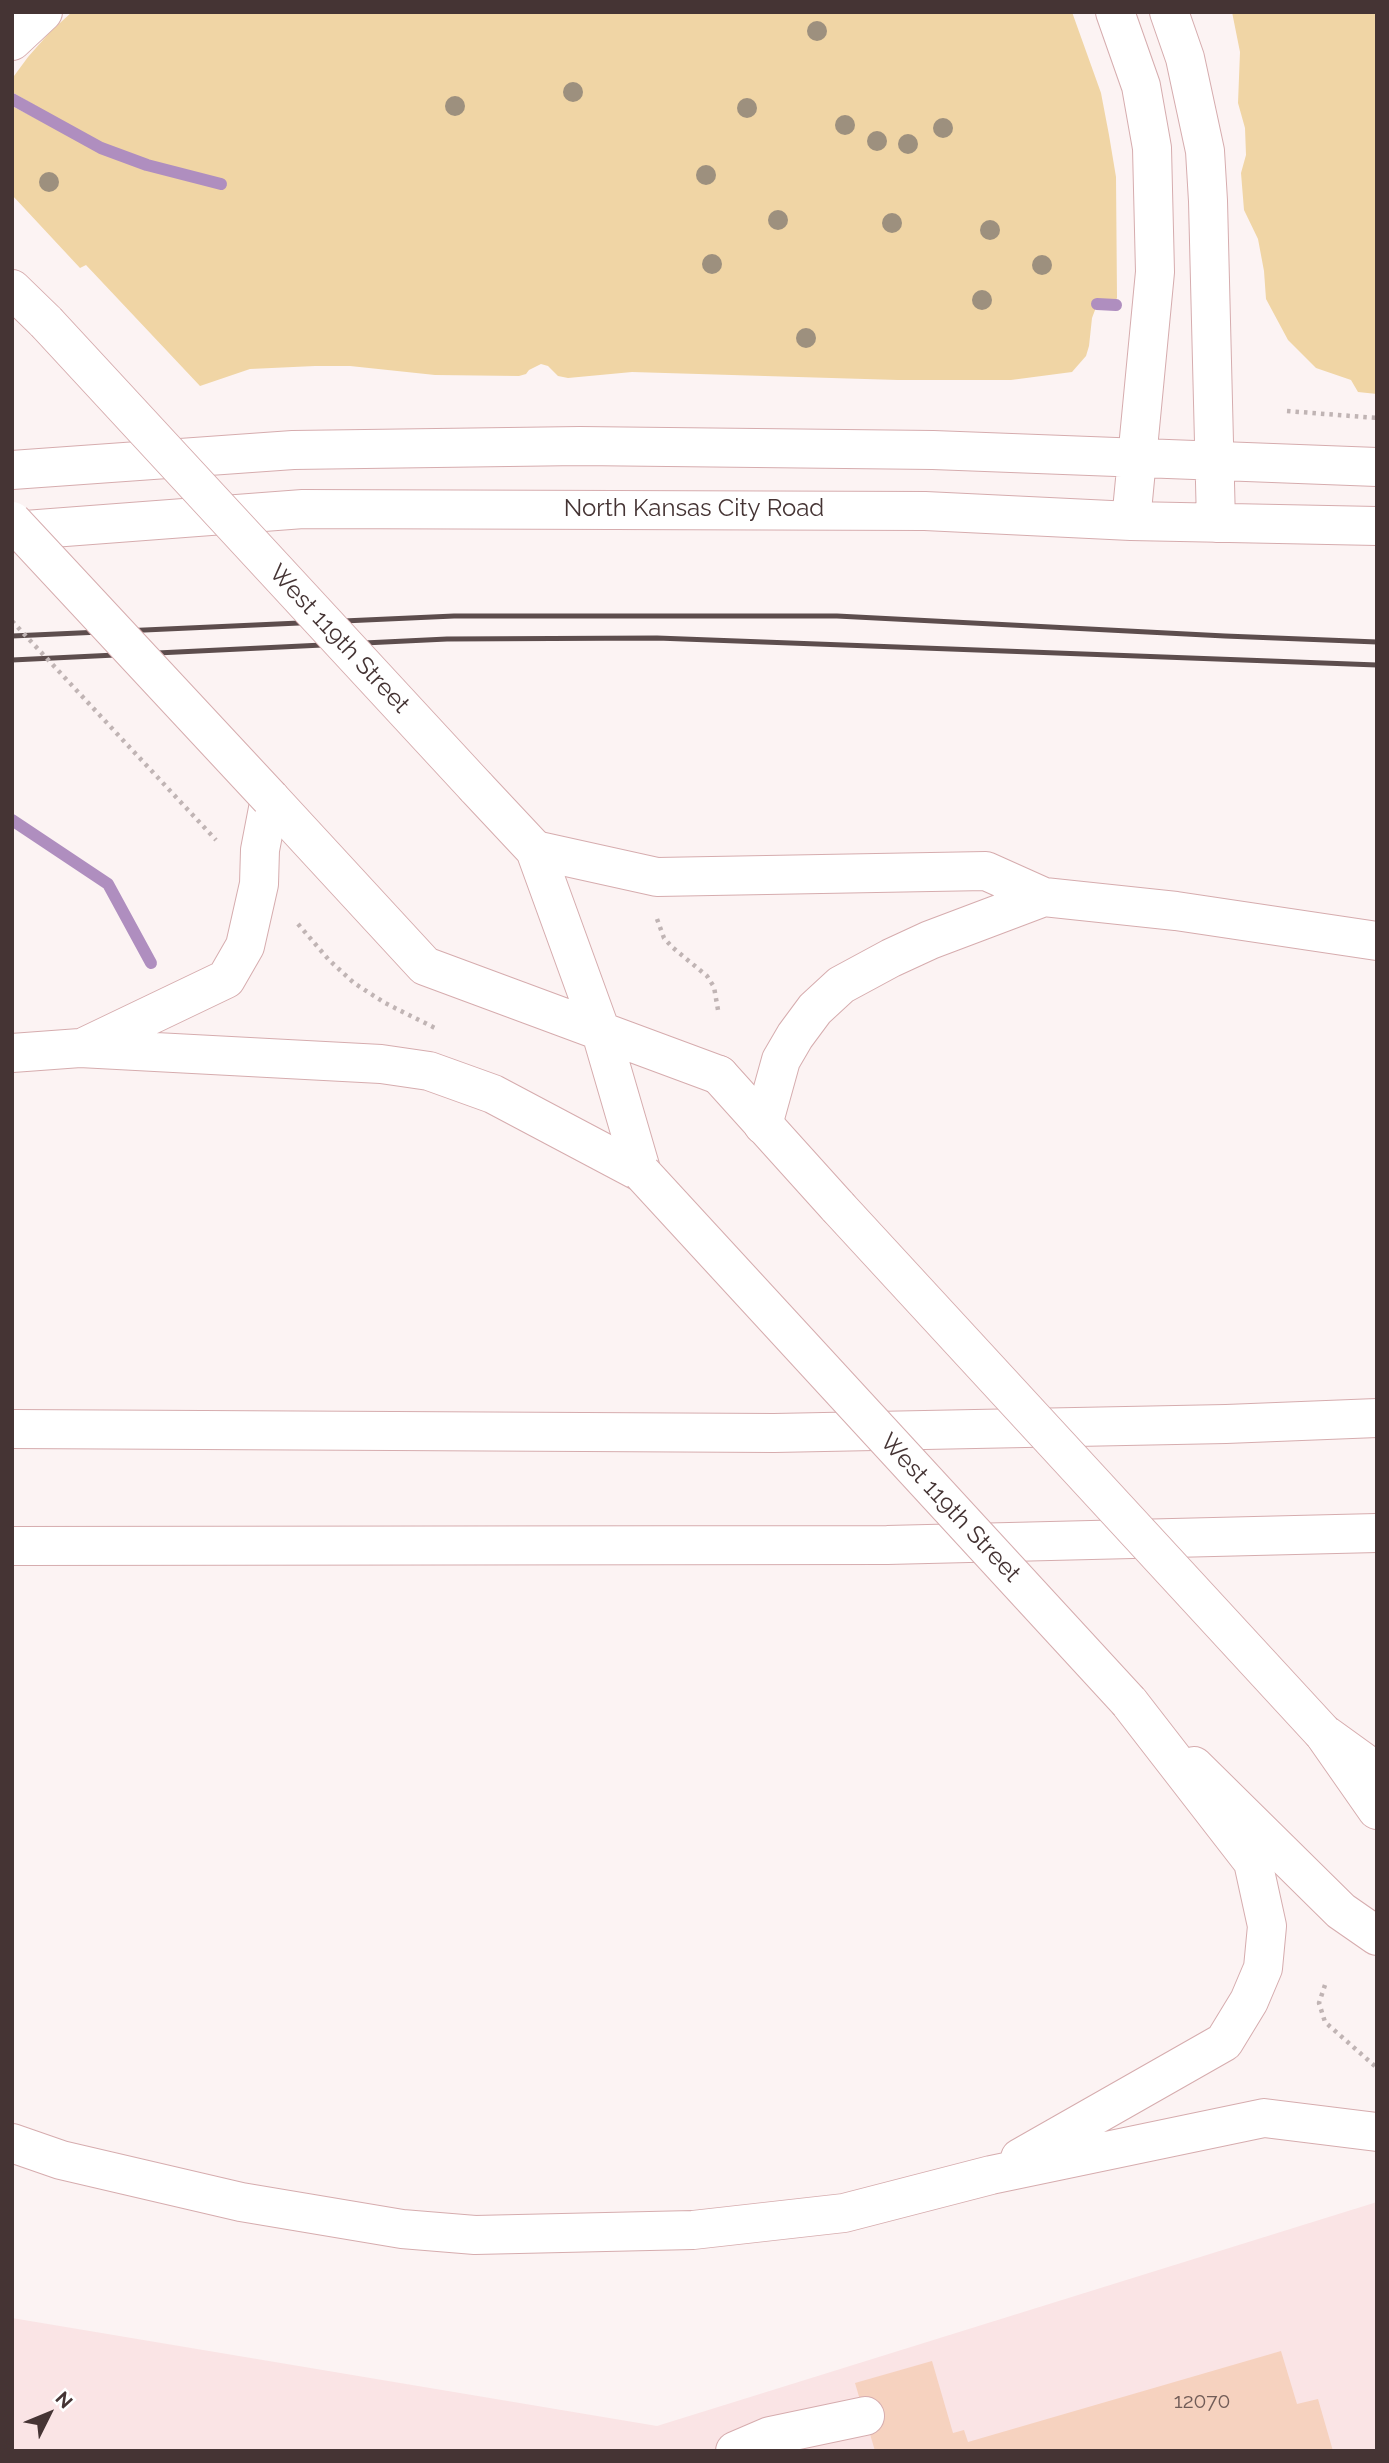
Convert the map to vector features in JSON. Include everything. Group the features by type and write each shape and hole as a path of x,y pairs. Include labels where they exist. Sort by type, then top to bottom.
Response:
{"main road":[{"path":"12,41 43,12"},
{"path":"1115,12 1141,86 1152,148 1155,272 1132,521"},
{"path":"1169,12 1185,58 1205,150 1216,523"},
{"name":"West 119th Street","path":"12,289 46,322 535,850 600,1029 642,1173 1129,1702 1341,1911 1377,1936"},
{"path":"12,470 293,450 580,446 933,450 1377,467"},
{"name":"North Kansas City Road","path":"12,531 303,509 925,511 1132,521 1377,526"},
{"path":"12,521 425,966 719,1074 1323,1732 1377,1810"},
{"path":"80,1048 226,979 245,946 259,884 260,850 270,798"},
{"path":"535,850 657,877 986,871 1044,897 1175,911 1377,941"},
{"path":"763,1125 781,1060 815,1009 841,985 930,940 1044,897"},
{"path":"12,1053 80,1048 381,1064 429,1072 492,1094 642,1173"},
{"path":"12,1429 774,1433 1226,1424 1377,1418"},
{"path":"12,1546 887,1545 1377,1533"},
{"path":"991,2175 1224,2042 1249,2001 1262,1968 1267,1926 1253,1862 1129,1702"},
{"path":"1323,1732 1377,1772"},
{"path":"12,2143 61,2160 241,2202 402,2229 475,2235 693,2230 844,2213 991,2175 1264,2118 1377,2132"},
{"path":"735,2451 770,2436 865,2416"}],"path":[{"path":"1287,411 1377,418"},
{"path":"12,621 216,840"},
{"path":"657,919 664,938 707,976 714,987 718,1010"},
{"path":"298,924 329,960 354,983 384,1003 437,1029"},
{"path":"1325,1985 1319,2003 1325,2022 1377,2068"}],"shaded area":[{"path":"72,12 1072,12 1101,93 1116,177 1117,298 1114,303 1098,302 1092,318 1086,356 1072,372 1011,380 898,380 632,372 568,378 558,376 548,366 541,364 519,376 435,375 350,366 250,369 200,386 86,265 80,268 12,195 12,106 99,151 146,168 222,186 223,180 147,161 102,145 12,92 14,76 28,57"},
{"path":"1232,12 1377,12 1377,394 1358,392 1351,380 1316,368 1288,340 1266,299 1258,239 1244,210 1241,173 1246,155 1245,128 1238,103 1240,52"},
{"path":"1377,2202 1377,2451 12,2451 12,2318 657,2426"}],"building":[{"path":"1281,2351 1297,2404 1318,2399 1333,2451 875,2451 855,2383 932,2361 953,2433 964,2430 968,2442"}],"waterway":[{"path":"12,99 101,148 147,165 221,184"},
{"path":"1097,304 1116,305"},
{"path":"12,820 108,884 151,963"}],"railway":[{"path":"12,636 454,616 837,616 1377,642"},
{"path":"12,660 447,639 657,638 1377,665"}]}
